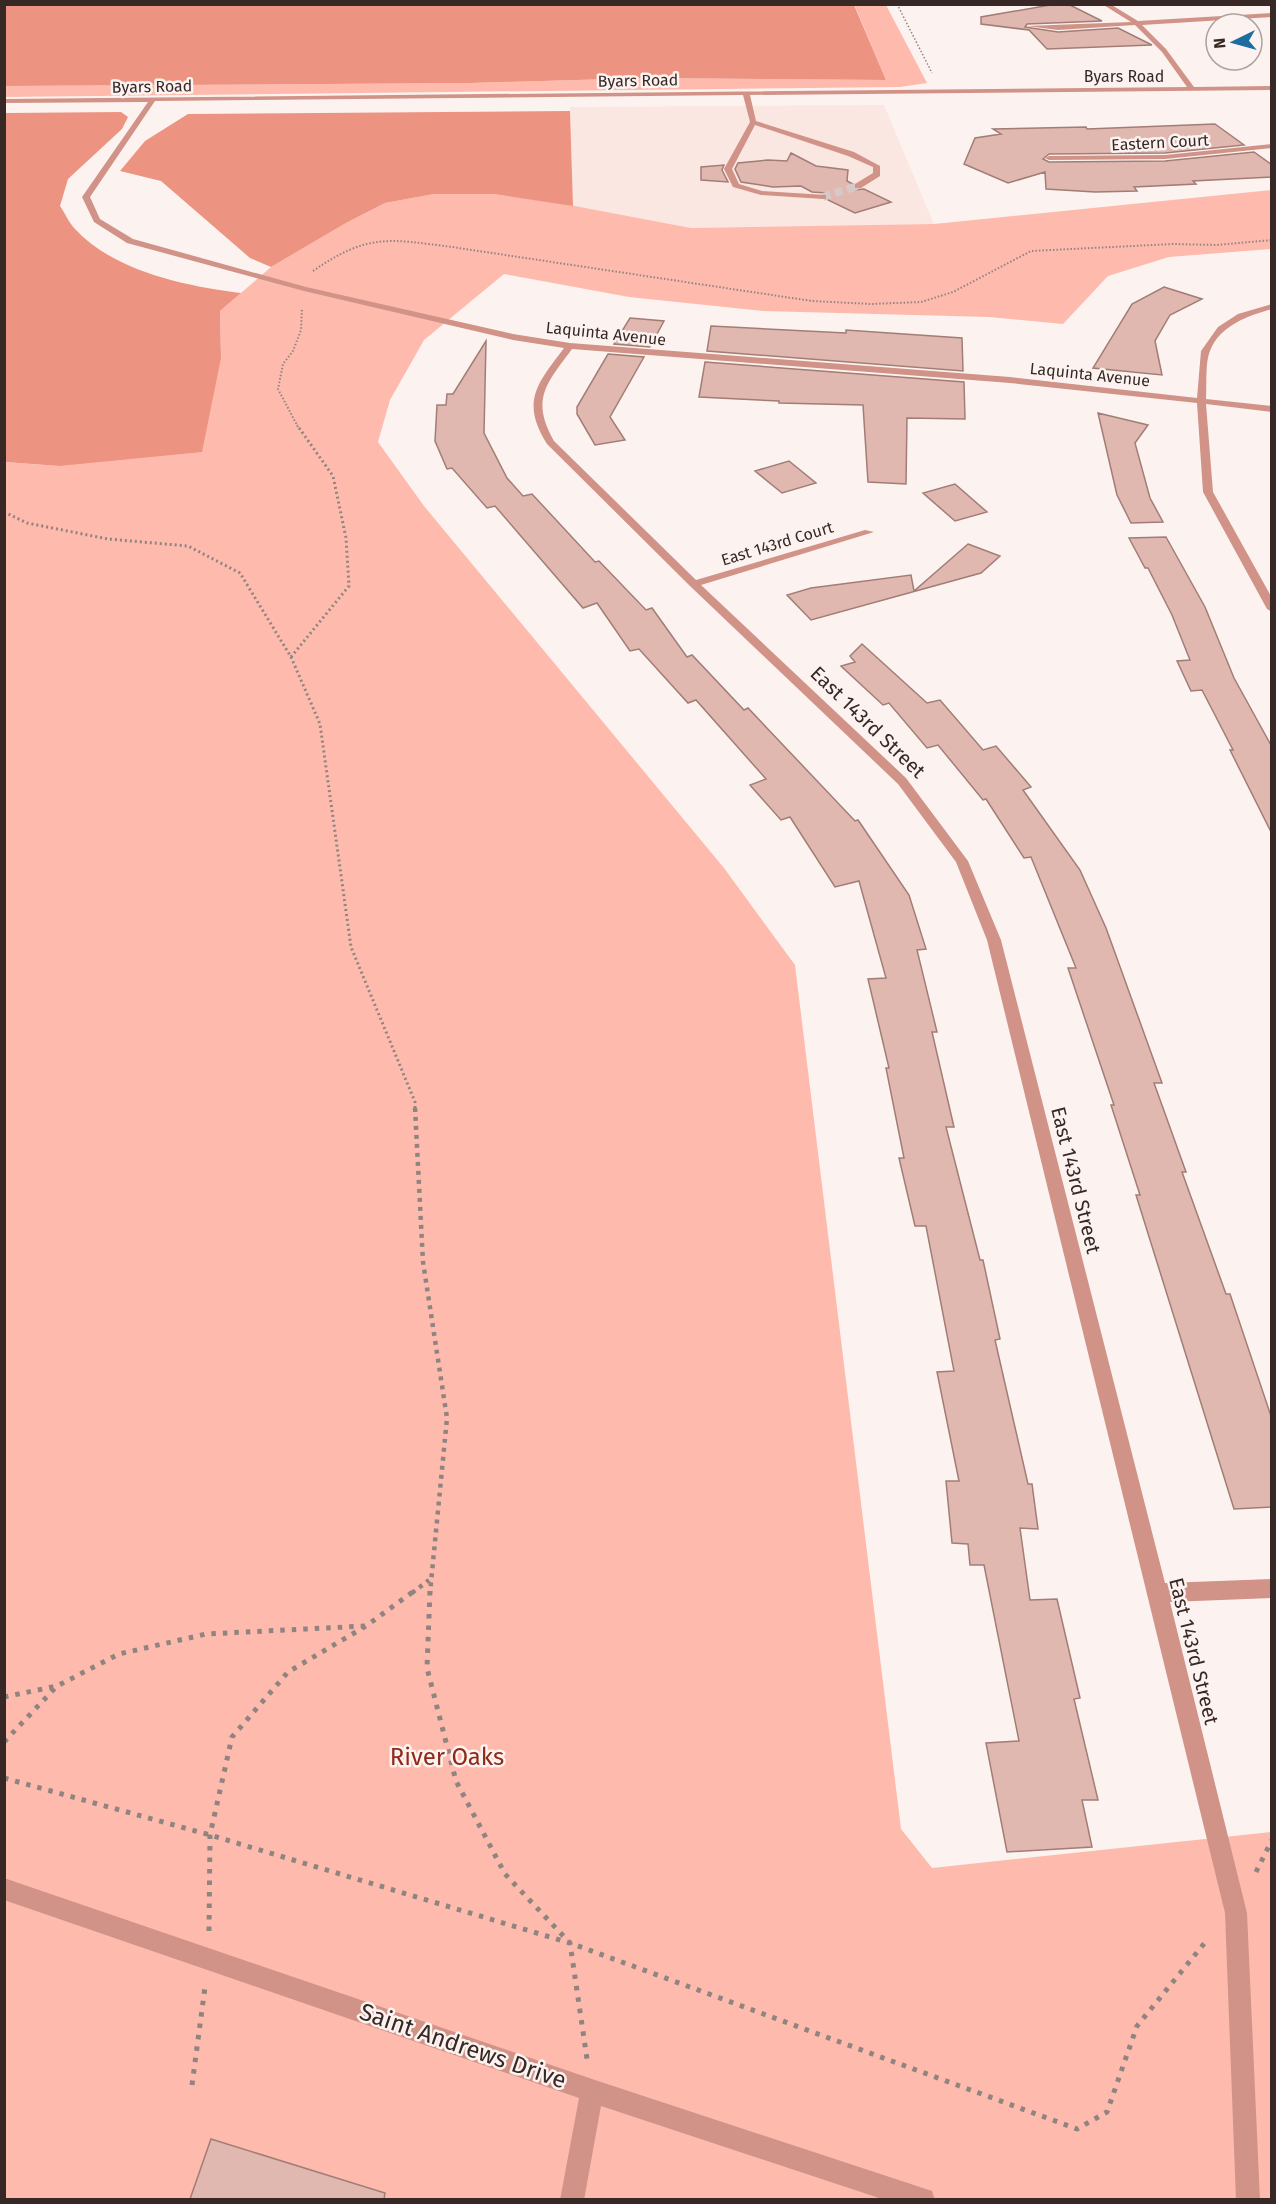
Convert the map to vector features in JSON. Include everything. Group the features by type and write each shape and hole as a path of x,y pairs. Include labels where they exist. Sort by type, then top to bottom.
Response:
{"street":[{"path":"1105,4 1140,24 1156,40 1192,89"},
{"path":"1030,26 1058,28 1272,15"},
{"name":"Byars Road","path":"4,101 1272,88"},
{"path":"746,92 753,122 728,169 736,185 761,193 823,197"},
{"name":"Laquinta Avenue","path":"153,99 102,170 86,197 97,220 130,241 304,289 513,337 570,346 1010,380 1272,409"},
{"path":"753,122 851,154 876,166 877,174 858,186"},
{"name":"Eastern Court","path":"1050,158 1165,157 1272,146"},
{"path":"1272,306 1241,316 1221,329 1205,351 1201,401 1208,492 1272,609"},
{"name":"East 143rd Street","path":"570,346 539,390 535,407 538,425 550,442 694,584 902,781 962,861 994,940 1236,1913 1248,2199"},
{"name":"East 143rd Court","path":"694,584 868,532"},
{"path":"1158,1593 1272,1588"},
{"name":"Saint Andrews Drive","path":"4,1889 592,2091 923,2199"},
{"path":"572,2199 592,2091"}],"path":[{"path":"897,4 941,90"},
{"path":"4,512 27,523 108,539 188,546 240,573 291,657 320,724 351,947 415,1102 423,1262 447,1418 439,1514 430,1580 427,1668 456,1781 505,1874 570,1943 592,2091"},
{"path":"192,2085 209,1958 210,1835 232,1737 288,1672 366,1626 430,1580"},
{"path":"4,1697 57,1686 119,1654 206,1634 366,1626"},
{"path":"4,1742 57,1686"},
{"path":"4,1778 210,1835 570,1943 1077,2129 1107,2112 1137,2026 1196,1951 1236,1913 1272,1840"}],"shaded area":[{"path":"4,5 854,5 886,80 645,78 470,83 5,86"},
{"path":"884,105 934,224 691,228 573,206 570,107"},
{"path":"570,111 573,206 493,194 434,194 385,203 271,267 250,258 161,181 120,171 145,141 188,114"},
{"path":"121,112 128,117 122,129 68,179 60,206 73,227 91,244 110,256 175,281 241,293 220,311 221,358 202,452 59,466 5,462 5,113"}],"green space":[{"path":"854,4 886,5 927,83 900,87 5,97 4,86 470,83 645,78 886,80"},
{"name":"River Oaks","path":"1271,190 1271,249 1169,257 1108,276 1063,324 989,317 763,311 629,297 504,274 424,340 390,400 378,442 424,506 724,868 795,965 901,1829 932,1868 1271,1832 1271,2199 5,2199 4,462 59,466 221,358 220,311 271,267 385,203 434,194 493,194 564,204 691,228 934,224"}],"building":[{"path":"1068,4 1102,21 1027,24 1025,27 1058,32 1118,28 1152,45 1047,49 1029,30 981,24 981,17"},
{"path":"1215,124 1244,145 1165,153 1049,154 1043,159 1049,162 1165,161 1254,152 1272,165 1272,177 1193,181 1196,184 1134,187 1137,191 1095,192 1046,189 1045,172 1008,183 964,164 975,138 1001,134 993,129 1086,127 1087,129"},
{"path":"791,153 816,166 848,170 847,181 853,184 853,190 864,189 891,202 855,213 828,200 826,193 812,192 801,186 773,187 741,182 735,169 738,163 787,161"},
{"path":"724,165 722,170 728,182 701,180 701,167"},
{"path":"1164,287 1202,299 1170,315 1155,341 1162,375 1093,368 1132,304"},
{"path":"630,318 664,321 650,347 614,344"},
{"path":"711,326 846,333 846,330 962,338 963,371 707,351"},
{"path":"486,341 484,433 507,478 523,496 532,494 595,562 599,561 646,610 652,608 687,657 692,655 744,710 748,708 855,821 858,820 909,895 926,949 917,950 937,1032 932,1032 954,1127 946,1127 980,1260 983,1260 1000,1339 995,1340 1028,1484 1032,1484 1038,1529 1020,1528 1030,1600 1057,1599 1080,1698 1074,1699 1098,1800 1082,1800 1092,1847 1007,1852 986,1743 1019,1741 984,1565 970,1565 968,1544 952,1543 946,1481 959,1481 937,1372 954,1371 926,1226 915,1226 899,1158 904,1158 886,1068 889,1068 868,979 886,978 859,881 835,887 790,817 781,820 750,785 766,779 696,700 688,703 639,649 630,651 597,603 583,608 495,506 487,508 452,468 447,469 435,441 437,405 446,405 447,394 453,394"},
{"path":"608,354 644,357 610,417 625,440 595,445 577,414 577,407"},
{"path":"705,362 964,382 965,419 907,418 906,484 868,482 863,405 779,403 779,401 699,397"},
{"path":"1098,413 1148,425 1135,443 1150,498 1163,522 1131,523 1117,495"},
{"path":"789,461 816,483 782,493 755,471"},
{"path":"955,484 987,512 955,521 923,493"},
{"path":"1166,537 1205,607 1234,678 1272,747 1272,834 1202,690 1191,691 1177,661 1190,660 1172,615 1148,568 1145,568 1129,538"},
{"path":"968,544 1000,556 981,573 811,620 787,595 811,588 911,575 914,591"},
{"path":"862,644 927,703 940,700 983,750 996,746 1031,787 1023,790 1080,870 1106,928 1162,1083 1154,1083 1186,1172 1182,1172 1226,1294 1230,1294 1272,1419 1272,1507 1234,1509 1136,1195 1140,1195 1111,1105 1114,1105 1068,968 1076,968 1031,857 1024,858 986,799 983,800 938,745 927,748 889,703 883,705 841,666 855,662 850,656"},
{"path":"211,2139 385,2193 384,2199 190,2199"}],"tunnel":[{"path":"850,189 858,186"},
{"path":"823,197 854,187"}]}
